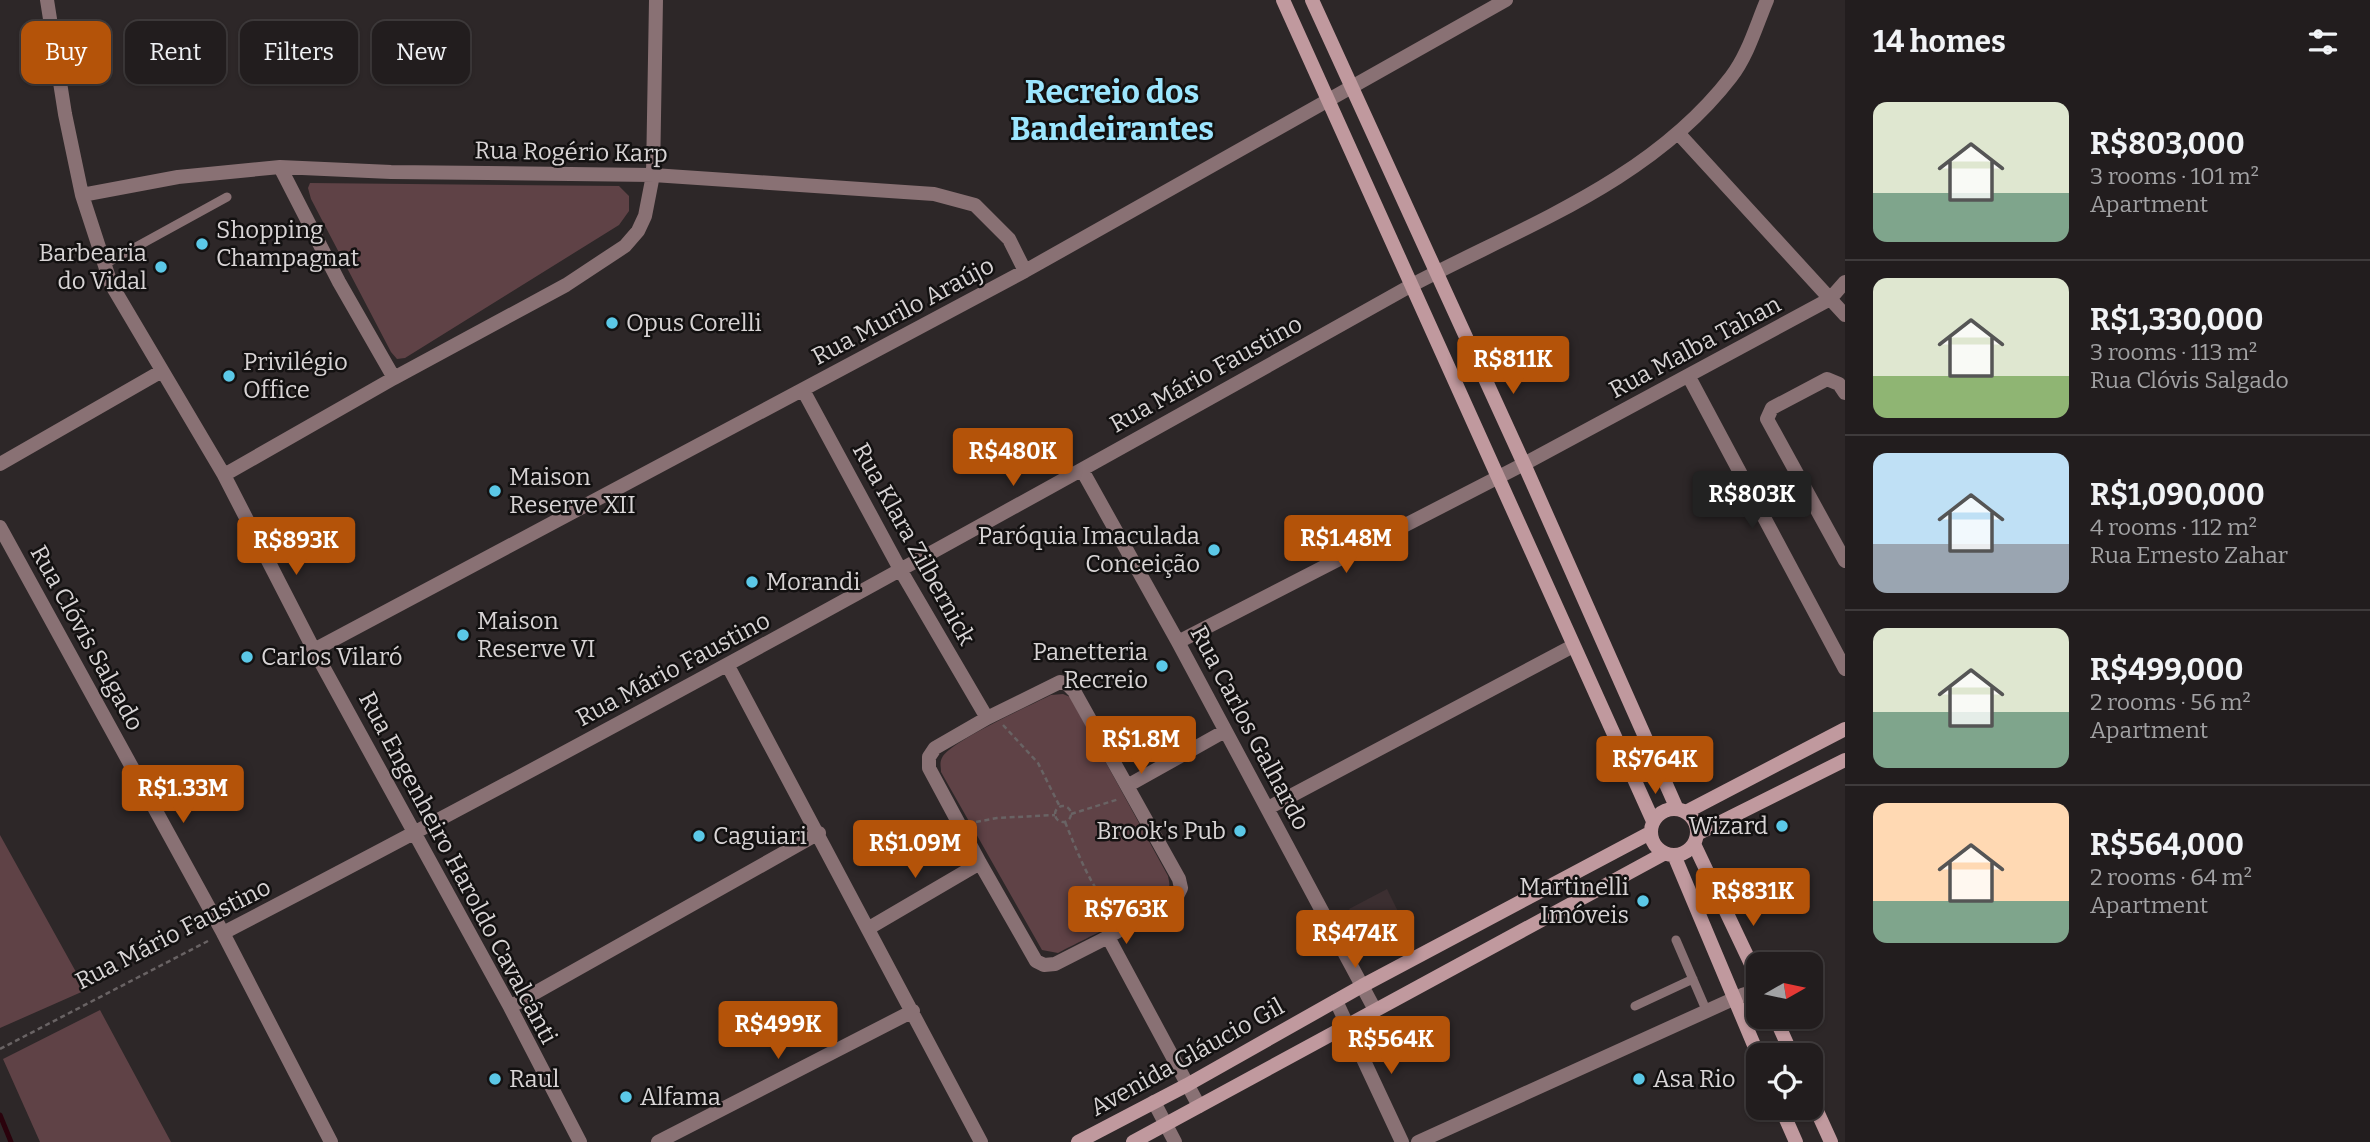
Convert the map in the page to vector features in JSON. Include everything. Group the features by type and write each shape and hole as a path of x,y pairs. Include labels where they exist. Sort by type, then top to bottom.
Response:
{"street":[{"name":"Rua Engenheiro Haroldo Cavalcânti","path":"47,0 65,114 82,195 111,284 224,475 314,650 413,835 510,1007 580,1142"},
{"path":"224,475 394,378 566,285 625,246 638,231 645,216 653,175 656,0"},
{"path":"1283,0 1573,646 1651,827 1654,845 1669,854 1681,854 1695,839 1845,760"},
{"path":"1312,0 1681,811"},
{"name":"Rua Murilo Araújo","path":"314,650 1025,271 1506,0"},
{"name":"Rua Mário Faustino","path":"223,933 413,835 728,666 1412,285 1576,202 1624,174 1679,134 1731,76 1743,57 1767,0"},
{"path":"1679,134 1845,316"},
{"name":"Rua Rogério Karp","path":"82,195 178,177 280,167 391,172 653,175 934,194 975,205 1009,239 1025,271"},
{"path":"280,167 339,282 394,378"},
{"name":"Rua Malba Tahan","path":"1178,642 1689,377 1830,299 1845,282"},
{"path":"0,464 162,371"},
{"path":"1689,377 1845,669"},
{"path":"1845,393 1839,384 1827,379 1772,408 1767,419 1845,561"},
{"name":"Rua Klara Zilbernick","path":"803,390 901,571 991,717"},
{"name":"Rua Carlos Galhardo","path":"1082,470 1178,642 1375,1010"},
{"name":"Rua Clóvis Salgado","path":"0,527 223,933 331,1142"},
{"path":"1268,808 1573,646"},
{"path":"728,666 981,1142"},
{"path":"1067,684 1074,691 1129,790 1181,888 1177,896 1108,937 1055,964 1044,965 1036,961 980,863 929,768 929,757 935,748 991,717 1053,685 1067,684"},
{"path":"1681,811 1845,729"},
{"path":"1129,790 1225,731"},
{"path":"1651,827 1667,809 1681,811 1695,821 1695,839 1746,952"},
{"name":"Avenida Gláucio Gil","path":"1078,1142 1187,1085 1651,827"},
{"path":"510,1007 819,833"},
{"path":"1669,854 1753,1043"},
{"name":"Avenida Gláucio Gil","path":"1133,1142 1669,854"},
{"path":"869,928 980,863"},
{"path":"1108,937 1199,1106"},
{"path":"1418,1142 1746,995"},
{"path":"1336,1001 1402,1142"},
{"path":"658,1142 913,1010"},
{"path":"1154,1102 1175,1142"},
{"path":"1786,1120 1796,1142"},
{"path":"1821,1120 1831,1142"}],"lane":[{"path":"104,264 227,197"},
{"path":"1676,940 1707,1012"},
{"path":"1634,1006 1693,979"}],"path":[{"path":"991,717 1038,763 1060,807"},
{"path":"1071,814 1097,807 1129,790"},
{"path":"1060,807 1067,808 1071,814 1065,822 1057,821 1055,811 1060,807"},
{"path":"960,825 997,818 1055,816"},
{"path":"1065,822 1087,876 1100,898 1126,926"},
{"name":"Rua Mário Faustino","path":"0,1049 223,933"}],"shaded area":[{"path":"310,183 619,186 629,196 629,211 619,225 405,358 397,359 311,199 308,188"},
{"path":"1063,694 1070,697 1168,876 1169,887 1149,905 1058,953 1042,950 941,772 940,764 950,749 977,732 1051,695"},
{"path":"0,835 86,990 0,1028"},
{"path":"1387,889 1413,942 1393,951 1372,952 1349,909"},
{"path":"100,1010 171,1142 40,1142 3,1059"}],"waterway":[{"path":"0,1115 11,1142"}],"place":[{"name":"Shopping Champagnat","path":"202,244"},
{"name":"Barbearia do Vidal","path":"161,267"},
{"name":"Opus Corelli","path":"612,323"},
{"name":"Privilégio Office","path":"229,376"},
{"name":"Maison Reserve XII","path":"495,491"},
{"name":"Paróquia Imaculada Conceição","path":"1214,550"},
{"name":"Morandi","path":"752,582"},
{"name":"Maison Reserve VI","path":"463,635"},
{"name":"Carlos Vilaró","path":"247,657"},
{"name":"Panetteria Recreio","path":"1162,666"},
{"name":"Wizard","path":"1782,826"},
{"name":"Brook's Pub","path":"1240,831"},
{"name":"Caguiari","path":"699,836"},
{"name":"Martinelli Imóveis","path":"1643,901"},
{"name":"Raul","path":"495,1079"},
{"name":"Asa Rio","path":"1639,1079"},
{"name":"Alfama","path":"626,1097"}],"district":[{"name":"Recreio dos Bandeirantes","path":"1112,110"}]}
